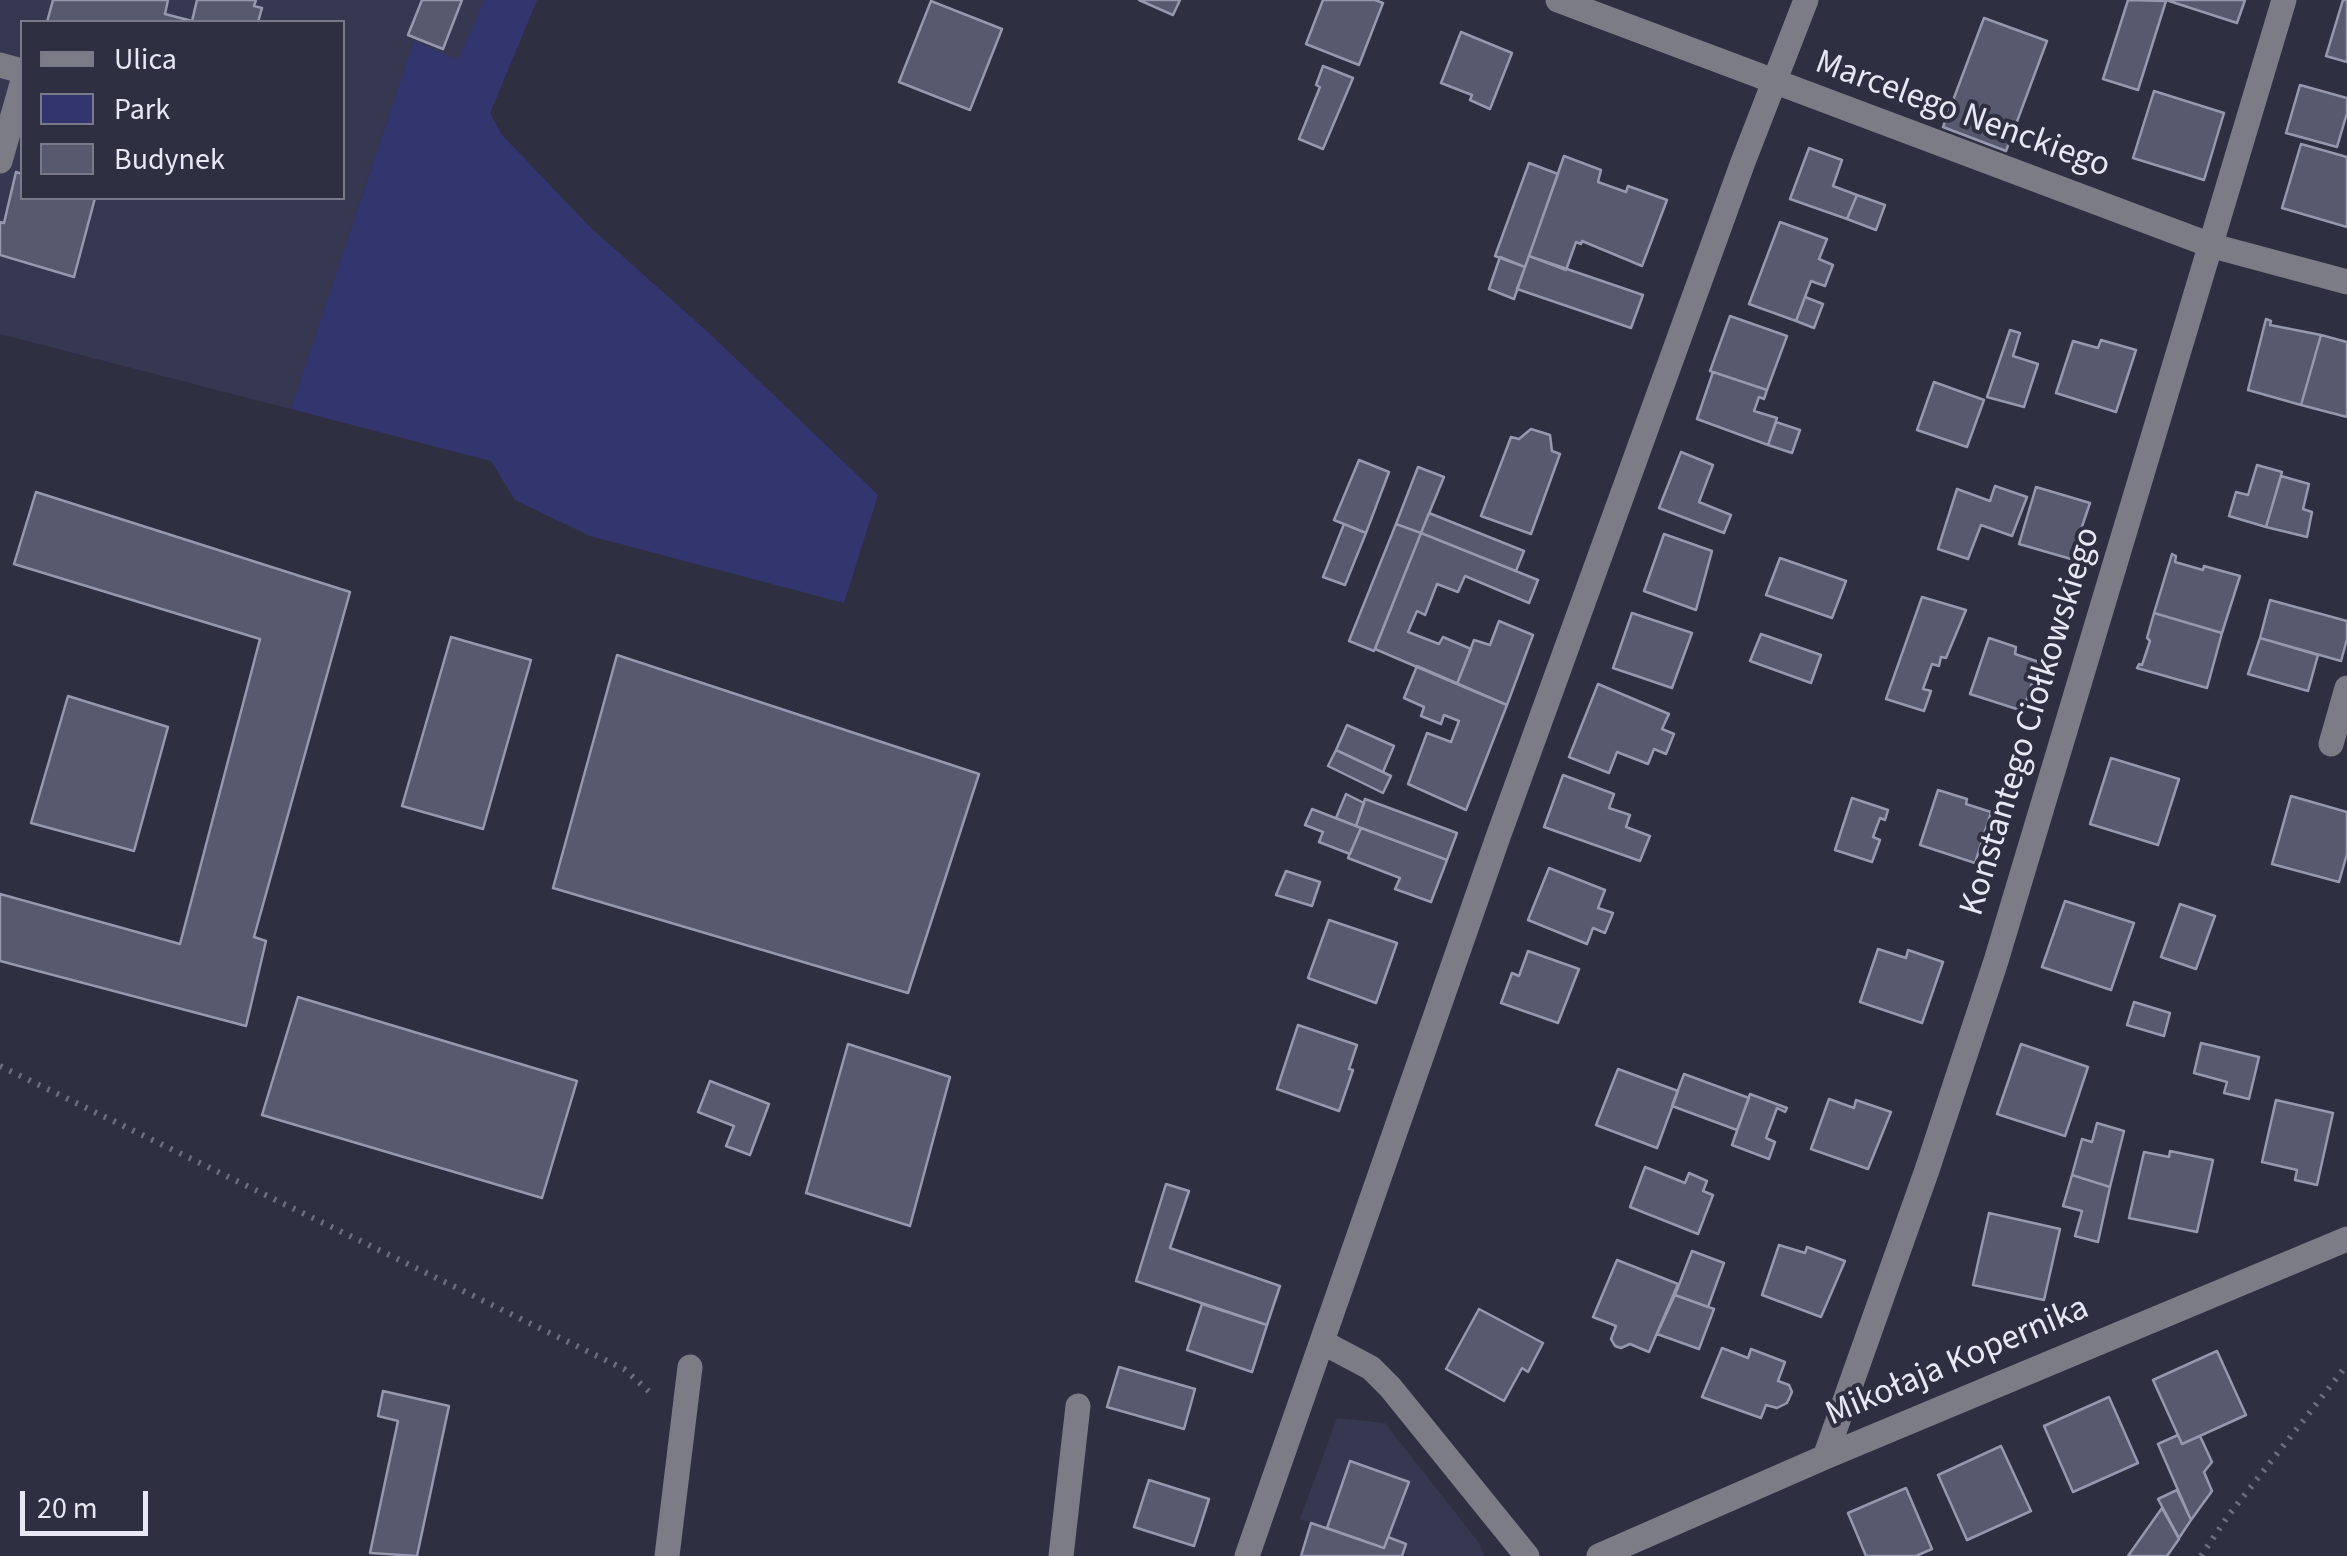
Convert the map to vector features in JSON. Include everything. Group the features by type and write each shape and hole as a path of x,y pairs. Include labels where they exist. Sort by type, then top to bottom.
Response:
{"street":[{"name":"Marcelego Nenckiego","path":"1558,0 2213,246 2347,282"},
{"path":"1247,1556 1498,837 1772,82 1806,0"},
{"name":"Konstantego Ciołkowskiego","path":"1825,1457 1927,1170 1996,960 2284,0"},
{"path":"0,161 20,91"},
{"path":"2331,744 2347,688"},
{"name":"Mikołaja Kopernika","path":"1599,1556 2347,1239"},
{"path":"1322,1342 1371,1368 1390,1387 1527,1556"},
{"path":"667,1556 690,1368"},
{"path":"1061,1556 1078,1406"}],"path":[{"path":"0,1066 624,1368 684,1422"},
{"path":"2200,1556 2347,1365"}],"shaded area":[{"path":"0,0 537,0 490,113 414,41 291,409 0,334"},
{"path":"1337,1418 1385,1423 1479,1543 1484,1556 1406,1556 1300,1519"}],"green space":[{"path":"484,0 537,0 490,113 502,135 591,228 710,334 878,495 844,603 590,536 515,500 491,461 291,409 414,41 458,60"}],"building":[{"path":"53,0 168,0 165,14 188,20 48,20"},
{"path":"197,0 256,0 254,6 262,8 259,20 192,20"},
{"path":"422,0 462,0 443,49 408,35"},
{"path":"1139,0 1180,0 1173,15"},
{"path":"1323,0 1383,3 1359,65 1306,44"},
{"path":"2128,0 2166,1 2138,90 2103,79"},
{"path":"2166,0 2245,0 2237,23"},
{"path":"2343,0 2347,0 2347,62 2326,56"},
{"path":"931,1 1002,29 970,110 899,82"},
{"path":"1984,18 2047,41 2006,151 1943,127"},
{"path":"1461,32 1512,53 1490,109 1470,100 1472,95 1441,83"},
{"path":"1323,66 1353,78 1323,149 1299,139 1320,87 1316,85"},
{"path":"2300,85 2347,98 2337,147 2286,133"},
{"path":"2154,91 2224,113 2204,180 2133,158"},
{"path":"2301,144 2347,157 2347,227 2282,208"},
{"path":"1809,148 1842,160 1833,186 1857,195 1847,219 1790,199"},
{"path":"1564,156 1601,170 1598,182 1626,192 1628,186 1667,200 1642,266 1582,241 1576,242 1566,270 1529,256"},
{"path":"1529,163 1558,174 1525,267 1495,256"},
{"path":"16,172 20,173 20,200 94,200 74,277 0,255 0,222 4,223"},
{"path":"1857,195 1885,205 1876,230 1847,219"},
{"path":"1780,222 1827,239 1819,259 1833,265 1825,286 1811,281 1796,321 1749,304"},
{"path":"1529,256 1643,295 1631,328 1517,289"},
{"path":"1500,257 1525,267 1514,299 1489,289"},
{"path":"1805,297 1823,304 1814,328 1796,321"},
{"path":"1730,316 1787,336 1767,390 1710,371"},
{"path":"2266,319 2271,321 2270,325 2321,335 2301,405 2248,390"},
{"path":"2010,330 2020,333 2013,356 2038,364 2024,407 1987,397"},
{"path":"2321,335 2347,342 2347,417 2301,405"},
{"path":"2101,340 2136,350 2116,412 2056,393 2073,341 2098,348"},
{"path":"1713,372 1767,390 1764,399 1759,397 1754,411 1777,418 1768,445 1697,419"},
{"path":"1934,382 1984,400 1967,447 1917,430"},
{"path":"1776,422 1800,430 1792,453 1768,445"},
{"path":"1531,429 1550,435 1552,451 1560,454 1531,534 1481,516 1511,437 1519,439"},
{"path":"1681,452 1713,465 1699,502 1731,515 1724,533 1659,508"},
{"path":"1359,460 1389,472 1366,533 1334,520"},
{"path":"2257,465 2282,472 2266,527 2229,516 2236,492 2248,495"},
{"path":"1418,467 1444,477 1421,533 1396,524"},
{"path":"2281,476 2309,484 2303,509 2312,512 2307,537 2266,527"},
{"path":"1995,486 2027,497 2012,536 1981,525 1968,559 1938,549 1957,489 1990,501"},
{"path":"2036,487 2090,503 2071,559 2019,544"},
{"path":"36,492 350,592 254,937 266,941 246,1026 0,961 0,894 180,944 260,639 14,564"},
{"path":"1429,513 1524,551 1516,571 1421,533"},
{"path":"1344,524 1366,533 1345,585 1323,577"},
{"path":"1396,524 1421,533 1374,651 1349,641"},
{"path":"1421,533 1538,580 1529,603 1465,576 1458,592 1437,584 1425,615 1417,611 1408,632 1439,644 1443,637 1471,649 1457,684 1375,649"},
{"path":"1664,534 1712,551 1696,610 1644,591"},
{"path":"2172,554 2176,556 2175,562 2240,576 2222,633 2154,613"},
{"path":"1780,558 1846,581 1832,618 1766,595"},
{"path":"1922,597 1966,610 1946,658 1941,657 1939,666 1932,664 1923,689 1931,691 1924,711 1886,699"},
{"path":"2270,600 2347,621 2341,661 2260,638"},
{"path":"1632,613 1692,633 1672,688 1613,668"},
{"path":"2154,613 2222,633 2207,688 2137,668 2142,665 2150,641 2147,638"},
{"path":"1499,621 1533,635 1507,705 1457,684 1474,640 1490,645"},
{"path":"1761,634 1821,655 1811,683 1750,661"},
{"path":"451,637 531,660 483,829 402,806"},
{"path":"1989,638 2016,647 2015,654 2039,662 2023,711 1970,694"},
{"path":"2260,638 2318,655 2308,691 2248,674"},
{"path":"617,655 979,774 908,993 553,888"},
{"path":"1417,666 1507,705 1466,810 1408,784 1427,733 1451,742 1459,721 1444,715 1441,724 1421,716 1424,707 1404,698"},
{"path":"1598,684 1669,714 1662,729 1674,734 1666,754 1654,749 1648,764 1617,752 1609,773 1569,757"},
{"path":"68,696 168,727 134,851 31,823"},
{"path":"1347,725 1394,746 1383,772 1336,750"},
{"path":"1336,750 1391,776 1383,793 1328,766"},
{"path":"2111,758 2179,779 2158,845 2090,824"},
{"path":"1563,775 1614,794 1609,808 1630,815 1626,827 1650,836 1640,861 1544,827"},
{"path":"1938,790 1991,812 1975,863 1920,845"},
{"path":"1346,794 1364,803 1356,826 1336,818"},
{"path":"2291,796 2347,812 2347,854 2339,882 2272,864"},
{"path":"1852,798 1888,810 1885,820 1880,818 1873,837 1880,840 1872,862 1835,850"},
{"path":"1365,799 1457,833 1447,860 1356,826"},
{"path":"1312,809 1361,828 1350,854 1319,842 1323,832 1305,825"},
{"path":"1361,828 1447,860 1431,902 1395,889 1400,878 1348,858"},
{"path":"1549,868 1605,890 1598,908 1613,913 1605,933 1593,928 1587,944 1528,920"},
{"path":"1286,871 1320,882 1312,906 1276,895"},
{"path":"2065,901 2134,923 2111,990 2042,967"},
{"path":"2180,904 2215,916 2196,969 2161,957"},
{"path":"1329,920 1397,943 1376,1003 1308,978"},
{"path":"1878,949 1906,958 1908,950 1943,962 1922,1023 1860,1002"},
{"path":"1528,951 1579,969 1558,1023 1501,1003 1512,973 1519,976"},
{"path":"298,997 577,1081 542,1198 262,1115"},
{"path":"2134,1002 2170,1013 2164,1036 2127,1025"},
{"path":"1298,1025 1357,1045 1339,1111 1277,1089"},
{"path":"2201,1043 2259,1057 2249,1099 2224,1093 2227,1082 2194,1073"},
{"path":"848,1044 950,1077 910,1226 806,1193"},
{"path":"2021,1044 2088,1067 2065,1136 1997,1114"},
{"path":"1618,1069 1678,1091 1657,1148 1596,1125"},
{"path":"1684,1074 1749,1098 1737,1130 1672,1106"},
{"path":"710,1081 769,1104 750,1155 726,1146 734,1126 698,1112"},
{"path":"1750,1094 1787,1108 1785,1112 1777,1108 1766,1138 1775,1142 1769,1159 1732,1145"},
{"path":"1829,1099 1854,1108 1856,1100 1891,1112 1868,1169 1811,1149"},
{"path":"2276,1100 2333,1113 2317,1185 2295,1180 2297,1170 2262,1162"},
{"path":"2097,1123 2124,1131 2110,1187 2072,1175 2082,1139 2092,1142"},
{"path":"2170,1151 2213,1160 2197,1232 2129,1218 2144,1152 2169,1157"},
{"path":"1645,1167 1685,1183 1689,1173 1707,1181 1703,1191 1713,1195 1698,1234 1630,1207"},
{"path":"2072,1175 2110,1187 2098,1242 2075,1236 2082,1211 2063,1206"},
{"path":"1166,1184 1189,1191 1170,1248 1280,1286 1267,1325 1136,1281"},
{"path":"1989,1213 2060,1229 2044,1300 1973,1285"},
{"path":"1779,1245 1805,1253 1807,1247 1845,1261 1821,1317 1762,1295"},
{"path":"1692,1251 1724,1263 1708,1307 1675,1295"},
{"path":"1617,1260 1678,1284 1649,1352 1630,1344 1615,1346 1611,1339 1616,1326 1593,1317"},
{"path":"1675,1295 1714,1309 1699,1349 1657,1334"},
{"path":"1202,1304 1267,1325 1252,1372 1187,1350"},
{"path":"1479,1309 1543,1343 1528,1372 1522,1368 1504,1401 1446,1369"},
{"path":"1722,1348 1748,1358 1751,1349 1785,1362 1778,1381 1789,1385 1792,1392 1787,1403 1777,1408 1766,1405 1761,1418 1702,1397"},
{"path":"2217,1351 2246,1415 2182,1444 2153,1380"},
{"path":"1119,1367 1195,1389 1184,1429 1107,1407"},
{"path":"383,1391 449,1406 417,1556 370,1553 398,1421 378,1416"},
{"path":"2109,1397 2138,1463 2073,1492 2044,1426"},
{"path":"2178,1435 2182,1444 2200,1436 2212,1462 2204,1472 2212,1491 2191,1520 2158,1444"},
{"path":"2001,1446 2031,1511 1967,1540 1938,1475"},
{"path":"1350,1461 1409,1482 1384,1548 1327,1528"},
{"path":"1149,1480 1209,1499 1194,1546 1134,1527"},
{"path":"1906,1488 1932,1549 1916,1556 1866,1556 1848,1513"},
{"path":"2177,1490 2191,1520 2179,1538 2158,1499"},
{"path":"2162,1508 2179,1539 2167,1556 2128,1556"},
{"path":"1311,1523 1384,1548 1388,1537 1406,1544 1402,1556 1301,1556"}]}
